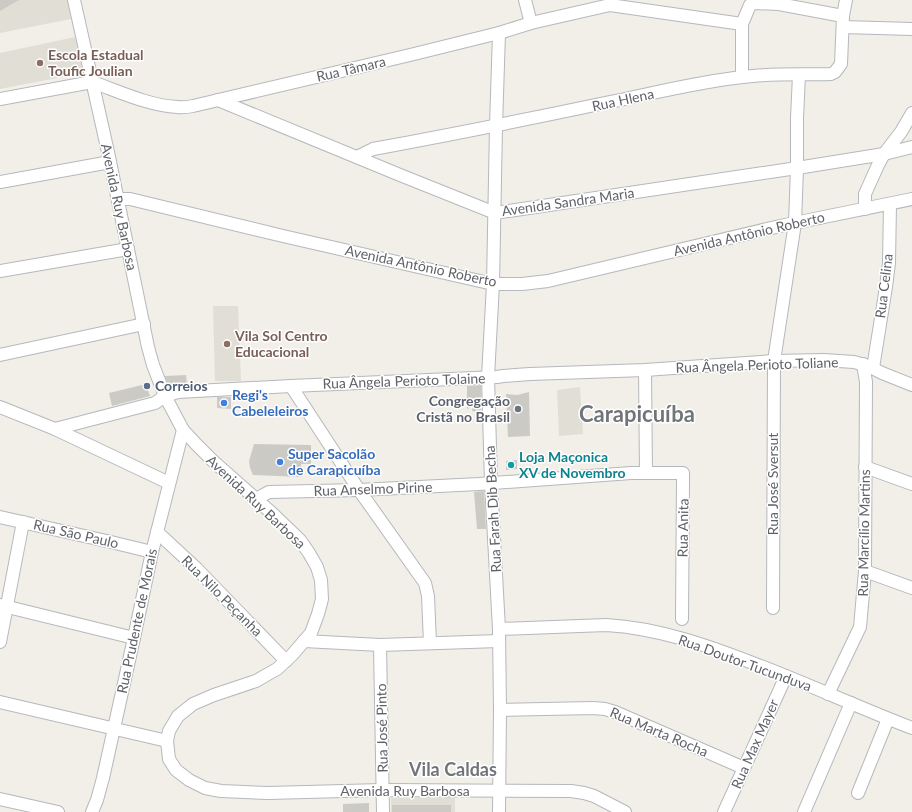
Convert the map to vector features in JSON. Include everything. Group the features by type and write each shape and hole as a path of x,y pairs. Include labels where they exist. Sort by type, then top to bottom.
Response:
{"street":[{"name":"Avenida Ruy Barbosa","path":"74,0 118,199 148,347 165,396 183,430 196,444 300,540 317,568 321,580 322,599 318,614 310,633 286,661 256,681 214,695 193,704 178,716 169,731 167,741 169,759 176,770 189,780 205,788 222,791 268,793 382,790 571,791 594,796 625,812"},
{"path":"525,0 532,23"},
{"name":"Rua Hlena","path":"357,157 373,149 496,126 705,83 742,77 778,74 830,74 837,70 842,61 843,22 846,0"},
{"path":"742,77 742,24 750,5 753,3 780,2 843,22 912,29"},
{"path":"611,3 742,24"},
{"name":"Rua Tâmara","path":"92,82 164,106 178,108 193,106 499,33 611,3"},
{"name":"Rua Farah Dib Becha","path":"499,33 493,284 488,377 491,482 499,635 500,812"},
{"name":"Rua José Sversut","path":"773,608 774,361 795,223 798,75"},
{"path":"0,98 92,82"},
{"name":"Avenida Sandra Maria","path":"218,100 495,213 797,168 884,154 912,147"},
{"path":"865,209 865,194 878,165 912,113"},
{"path":"0,182 110,162"},
{"name":"Avenida Antônio Roberto","path":"118,199 130,199 493,284 522,284 548,281 795,223 912,199"},
{"name":"Rua Celina","path":"868,366 886,287 889,263 890,204"},
{"path":"0,271 128,249"},
{"path":"0,355 144,324"},
{"name":"Rua Ângela Perioto Toliane","path":"645,370 774,361 840,360 868,366 912,385"},
{"name":"Rua Marcílio Martins","path":"828,694 860,627 865,571 866,382 868,366"},
{"path":"645,370 646,473"},
{"name":"Rua Ângela Perioto Tolaine","path":"55,429 155,403 165,396 178,392 530,374 645,370"},
{"path":"291,386 359,490 425,583 428,596 430,643"},
{"path":"0,407 55,429 169,483"},
{"name":"Rua Prudente de Morais","path":"92,812 97,800 152,552 183,430"},
{"path":"865,468 912,484"},
{"name":"Rua Anselmo Pirine","path":"256,499 269,492 359,490 646,473"},
{"name":"Rua Anita","path":"646,473 683,473 682,619"},
{"name":"Rua São Paulo","path":"0,517 152,552"},
{"path":"0,642 4,606 23,522"},
{"name":"Rua Nilo Peçanha","path":"157,532 197,569 286,661"},
{"path":"865,571 912,588"},
{"path":"4,606 134,638"},
{"name":"Rua Doutor Tucunduva","path":"304,641 380,645 430,643 606,625 623,626 643,629 709,647 786,676 912,728"},
{"name":"Rua José Pinto","path":"380,645 383,812"},
{"name":"Rua Max Mayer","path":"724,812 786,676"},
{"path":"0,702 167,741"},
{"path":"804,812 851,703"},
{"name":"Rua Marta Rocha","path":"500,710 605,709 744,768"},
{"path":"858,793 888,719"},
{"path":"0,799 58,812"}],"shaded area":[{"path":"0,0 67,0 71,19 0,33"},
{"name":"Escola Estadual Toufic Joulian","path":"75,37 83,73 0,89 0,53"},
{"name":"Vila Sol Centro Educacional","path":"213,306 238,306 241,381 215,381"},
{"path":"580,387 583,434 559,436 557,390"},
{"path":"455,797 455,812 391,812 391,798"}],"building":[{"path":"0,0 19,0 0,11"},
{"path":"186,375 187,384 169,387 165,376"},
{"path":"146,384 150,396 112,406 109,393"},
{"path":"481,385 481,412 472,411 473,406 467,409 467,386"},
{"name":"Congregação Cristã no Brasil","path":"529,392 530,436 508,437 506,394 517,395"},
{"name":"Regi's Cabeleleiros","path":"217,397 231,397 231,409 217,408"},
{"name":"Super Sacolão de Carapicuíba","path":"254,444 311,445 311,464 301,464 302,477 253,475 249,461"},
{"name":"Loja Maçonica XV de Novembro","path":"517,460 517,469 506,470 506,461"},
{"path":"484,491 486,529 477,529 474,492"},
{"path":"369,803 369,812 343,812 343,804"},
{"path":"392,805 451,805 451,812 392,812"}],"place":[{"name":"Escola Estadual Toufic Joulian","path":"40,63"},
{"name":"Vila Sol Centro Educacional","path":"227,344"},
{"name":"Correios","path":"147,386"},
{"name":"Regi's Cabeleleiros","path":"224,403"},
{"name":"Congregação Cristã no Brasil","path":"518,409"},
{"name":"Super Sacolão de Carapicuíba","path":"280,462"},
{"name":"Loja Maçonica XV de Novembro","path":"511,465"}],"district":[{"name":"Carapicuíba","path":"637,414"},
{"name":"Vila Caldas","path":"453,770"}]}
